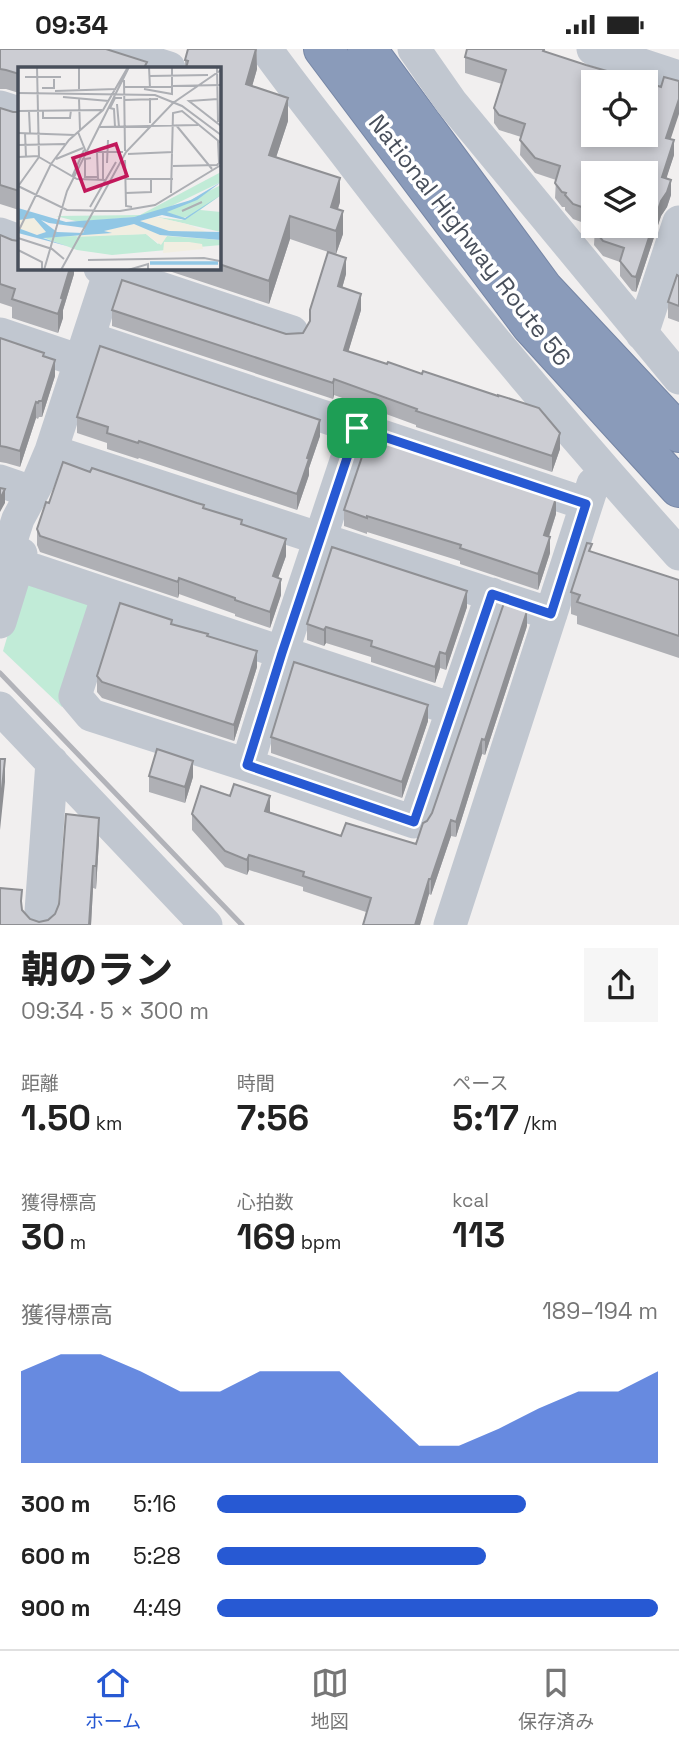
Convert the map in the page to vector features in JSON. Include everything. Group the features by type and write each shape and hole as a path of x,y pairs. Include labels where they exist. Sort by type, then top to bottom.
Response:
{"highway":[{"name":"National Highway Route 56","path":"323,49 531,326 679,488"},
{"name":"National Highway Route 56","path":"367,49 544,289 679,433"}],"street":[{"path":"109,49 166,67"},
{"path":"176,67 182,49"},
{"path":"266,49 391,213 513,364 679,554"},
{"path":"414,49 451,102 679,378"},
{"path":"593,49 679,77"},
{"path":"0,107 18,113"},
{"path":"642,334 679,222"},
{"path":"0,235 18,241"},
{"path":"0,574 18,519 51,451 107,269 292,332"},
{"path":"0,334 84,349 357,428 586,504"},
{"path":"247,765 357,428"},
{"path":"51,451 551,614"},
{"path":"450,925 599,464"},
{"path":"0,481 35,488"},
{"path":"0,622 37,504 35,488"},
{"path":"34,571 452,709"},
{"path":"108,595 75,697 91,716 414,822 492,594"},
{"path":"0,708 206,925"},
{"path":"40,925 52,762"}],"green space":[{"path":"25,577 100,602 62,707 3,651"}],"building":[{"path":"0,49 106,49 147,62 144,67 18,67 18,74 0,69"},
{"path":"188,49 256,49 246,84 288,98 269,155 340,178 331,207 343,211 336,231 290,216 269,281 220,264 220,67 186,67 188,61 185,60"},
{"path":"467,49 544,49 543,51 603,70 581,70 581,147 658,147 658,86 661,87 664,77 679,81 679,99 666,138 674,140 662,177 671,180 658,210 658,161 581,161 581,207 573,204 555,183 560,166 535,158 520,140 525,124 499,115 494,108 506,70 465,57"},
{"path":"0,108 18,112 18,191 0,185"},
{"path":"0,235 18,241 18,269 70,269 58,314 12,299 15,289 0,284"},
{"path":"601,238 649,238 636,277 632,276 620,261 624,248"},
{"path":"328,252 346,258 338,286 361,294 344,350 422,374 423,371 539,408 560,433 552,456 416,411 417,409 334,379 333,383 112,310 122,280 286,334 303,333 310,321 310,310"},
{"path":"677,275 679,276 679,306 668,302"},
{"path":"0,338 44,353 43,356 55,360 42,401 36,402 20,451 0,446"},
{"path":"100,346 320,420 297,494 139,441 138,443 107,433 108,427 77,417"},
{"path":"369,436 556,498 544,535 550,537 538,574 460,548 461,545 344,510"},
{"path":"63,462 90,472 92,468 204,505 203,508 242,520 241,524 286,539 273,576 281,579 270,612 179,578 178,582 40,536 37,529"},
{"path":"587,543 592,544 589,551 679,580 679,636 577,602 580,595 571,592"},
{"path":"332,547 467,591 446,654 440,652 435,667 371,646 372,641 307,624"},
{"path":"120,603 172,620 171,624 257,651 234,725 102,682 97,676"},
{"path":"504,603 527,611 456,822 451,820 415,925 363,925 371,898 303,876 304,872 249,855 247,860 225,851 192,814 201,786 230,796 234,784 270,796 265,811 341,836 346,823 416,844 423,823 432,813"},
{"path":"294,662 428,705 402,782 271,737"},
{"path":"157,749 193,761 185,787 149,776"},
{"path":"0,759 5,759 0,808"},
{"path":"66,814 99,818 89,925 0,925 0,888 22,890 22,910 30,919 39,922 48,920 55,914 59,904"}],"railway":[{"path":"0,673 242,925"}],"route":[{"path":"357,428 586,504 551,614 492,594 414,822 247,765 357,428"}]}
